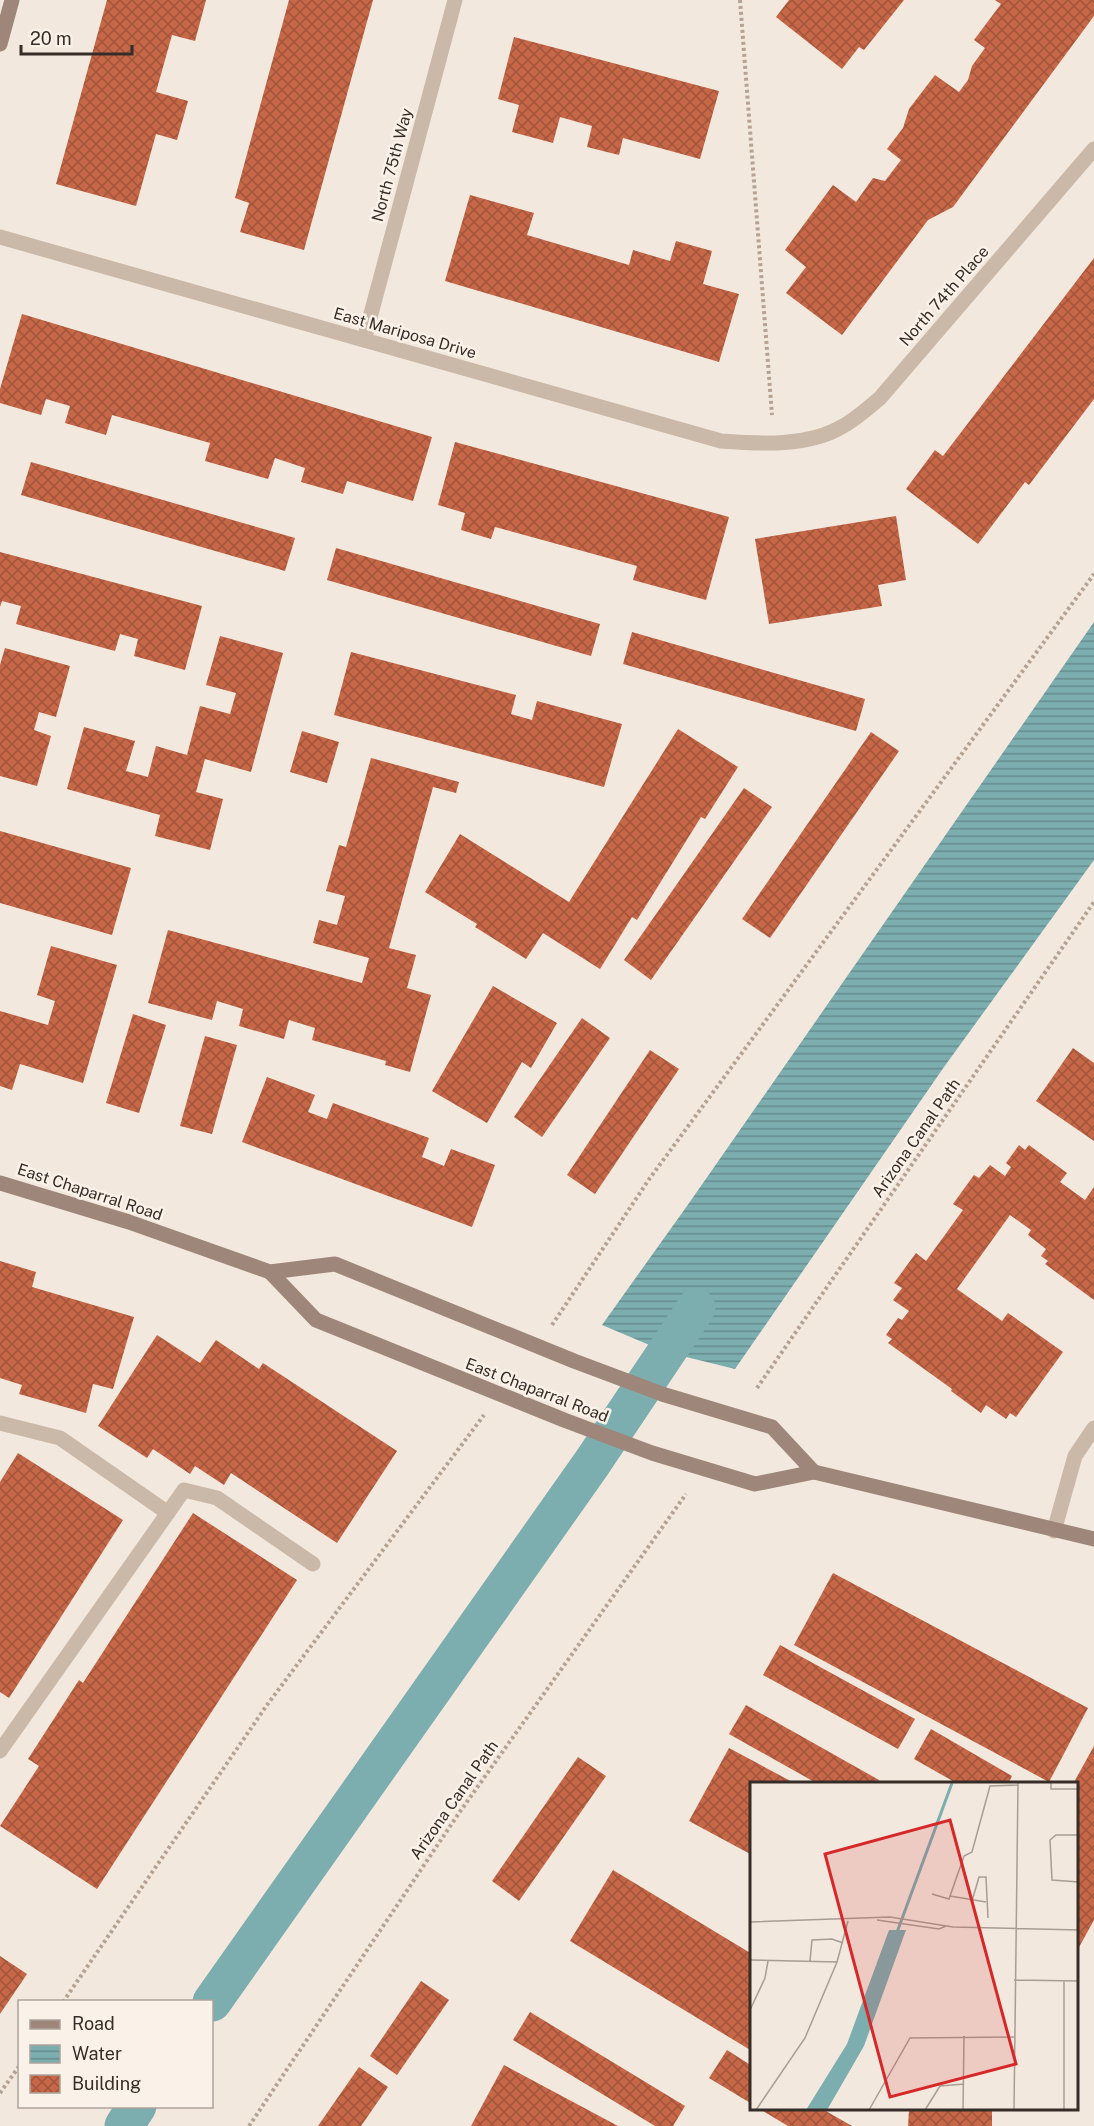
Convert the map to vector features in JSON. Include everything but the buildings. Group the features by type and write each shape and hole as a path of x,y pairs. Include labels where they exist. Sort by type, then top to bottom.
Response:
{"main road":[{"path":"0,44 12,0"},
{"name":"East Chaparral Road","path":"0,1182 118,1219 270,1272 335,1264 574,1361 662,1394 772,1427 814,1472"},
{"name":"East Chaparral Road","path":"270,1272 316,1320 499,1395 652,1453 755,1484 814,1472 1094,1539"}],"street":[{"name":"North 75th Way","path":"364,340 455,0"},
{"name":"North 74th Place","path":"803,441 842,427 880,398 1094,149"},
{"name":"East Mariposa Drive","path":"0,237 721,441 759,444 803,441"},
{"path":"1,1424 60,1438 168,1513"},
{"path":"1054,1531 1075,1456 1094,1428"},
{"path":"0,1751 184,1490 217,1498 313,1564"}],"path":[{"path":"740,0 772,415"},
{"path":"536,1345 561,1313 650,1178 1094,574"},
{"name":"Arizona Canal Path","path":"757,1388 1094,902"},
{"path":"64,2000 267,1705 499,1395"},
{"name":"Arizona Canal Path","path":"249,2126 459,1813 686,1494"},
{"path":"0,2093 18,2068"}],"water":[{"path":"1094,622 1094,860 944,1067 735,1369 666,1352 602,1325 687,1206"}],"waterway":[{"path":"213,2001 592,1463 696,1308"},
{"path":"124,2126 136,2108"}]}
